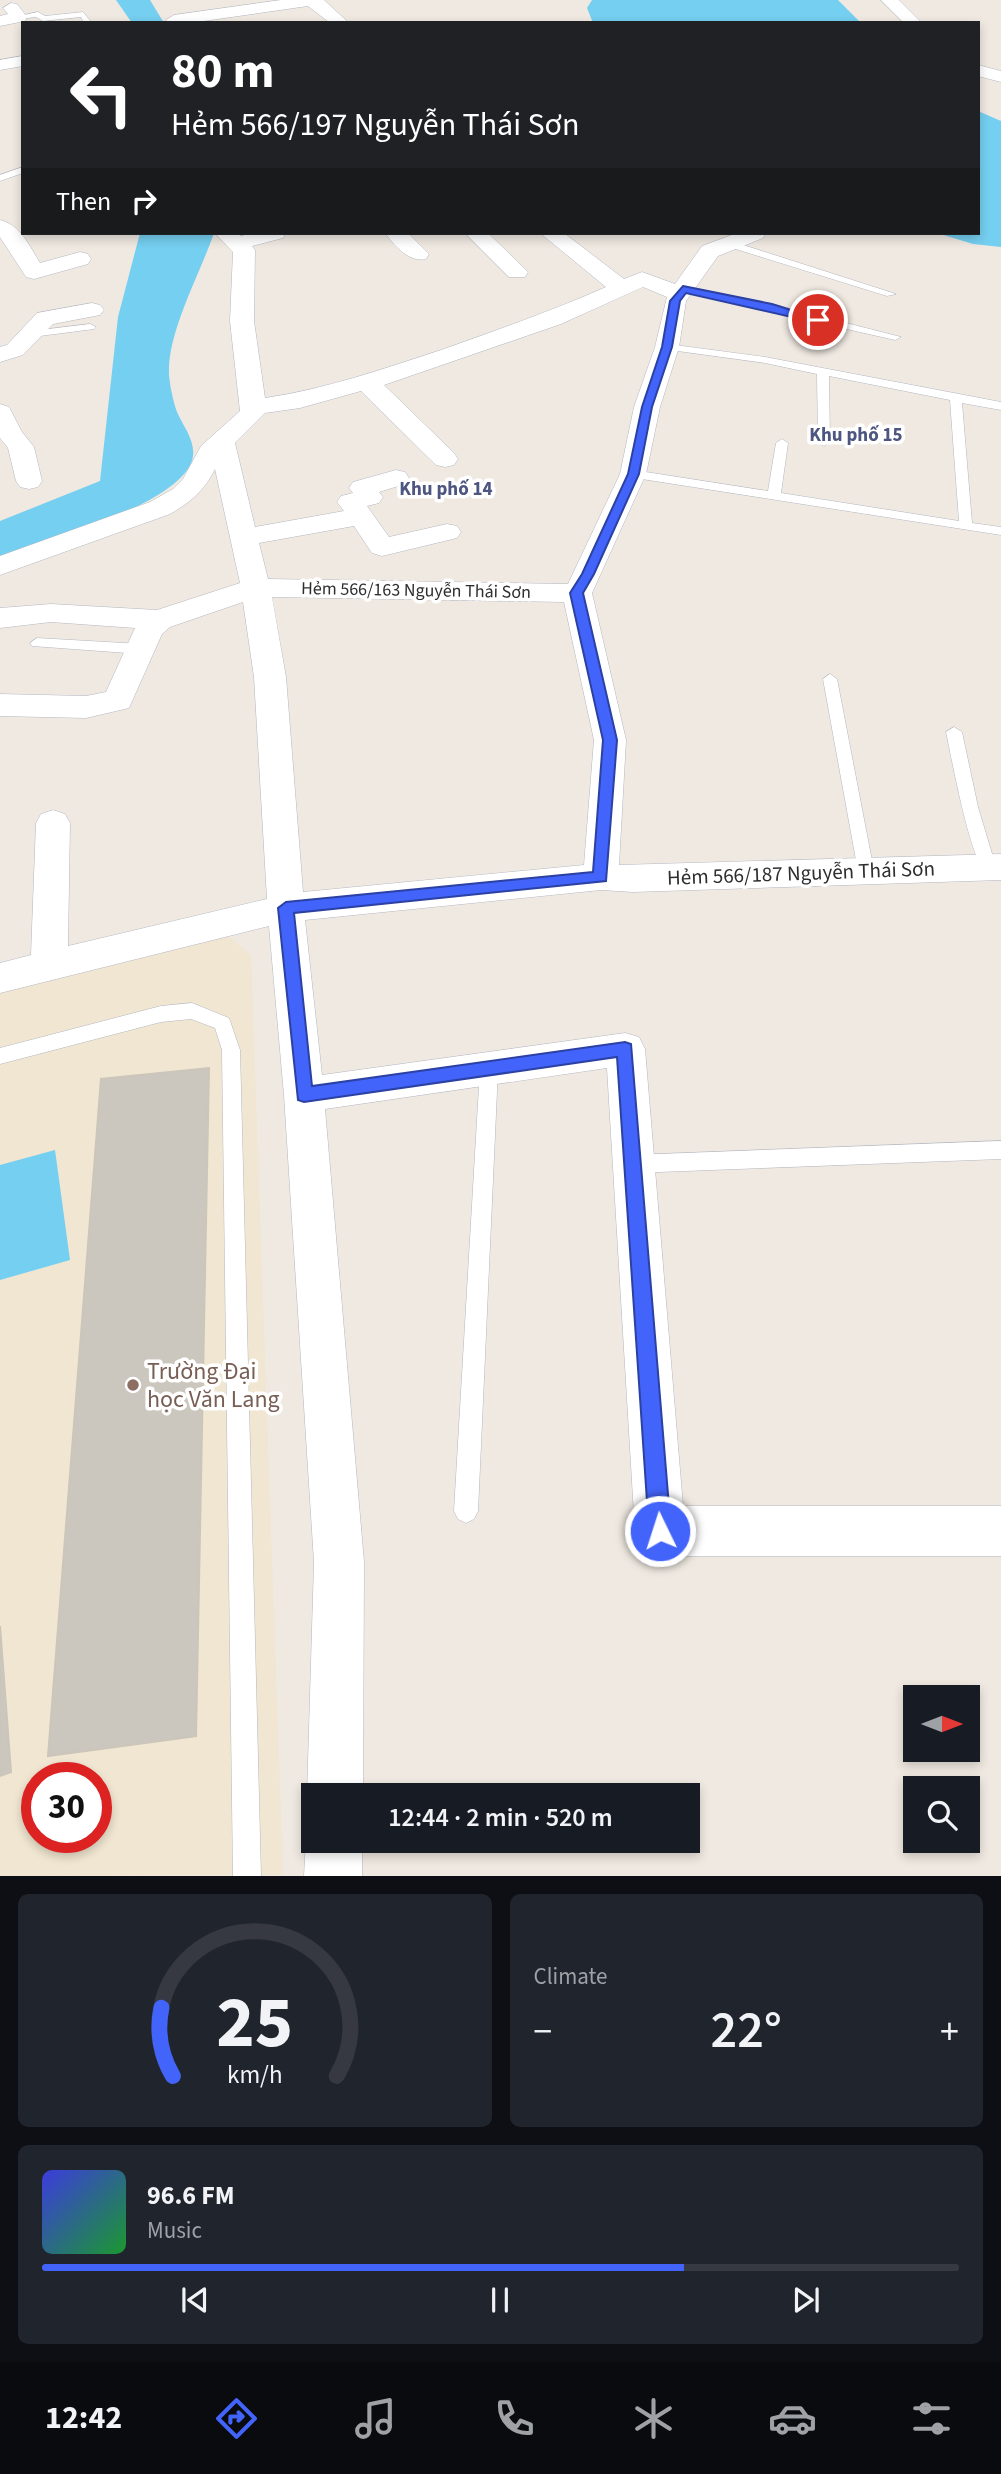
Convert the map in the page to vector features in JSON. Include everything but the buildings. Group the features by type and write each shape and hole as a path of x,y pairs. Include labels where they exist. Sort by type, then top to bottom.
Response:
{"street":[{"path":"173,17 261,9 314,0 339,21"},
{"path":"889,0 912,21"},
{"path":"261,9 273,21"},
{"path":"0,65 21,61"},
{"path":"980,70 1001,61"},
{"path":"980,70 1001,77"},
{"path":"0,226 14,238 34,272 80,259"},
{"path":"232,238 258,235"},
{"path":"398,235 418,254"},
{"path":"478,235 517,272"},
{"path":"554,235 620,287"},
{"path":"601,877 610,740 577,593 633,474 647,407 667,347 675,301 710,251 750,235"},
{"path":"0,566 160,508 183,495 195,482 210,452 220,440 241,427 254,407 242,321 246,262 244,250 232,238"},
{"path":"254,407 300,400 367,383 553,319 642,279 682,292"},
{"path":"0,355 15,350 45,318 91,318"},
{"path":"367,383 446,459"},
{"path":"0,412 10,434 21,447 29,481"},
{"path":"220,440 256,588 270,677 286,908 304,1095 340,1562 335,1783"},
{"path":"396,478 363,488 369,497 351,502 382,547 447,532"},
{"path":"244,537 360,517"},
{"name":"Hẻm 566/163 Nguyễn Thái Sơn","path":"159,620 256,588 577,593"},
{"path":"0,618 51,613 159,620"},
{"path":"0,705 86,707 118,700 149,629 159,620"},
{"path":"49,966 53,822"},
{"name":"Hẻm 566/187 Nguyễn Thái Sơn","path":"0,978 286,908 601,877 634,879 994,867"},
{"path":"304,1095 625,1049 660,1531 1001,1531"},
{"path":"333,1875 334,1853"}],"lane":[{"path":"10,16 38,13 43,19 83,14 87,21"},
{"path":"0,178 21,171"},
{"path":"730,244 891,294"},
{"path":"682,292 895,337"},
{"path":"667,347 765,359 1001,406"},
{"path":"823,371 824,442"},
{"path":"956,398 966,525"},
{"path":"774,495 782,443"},
{"path":"633,474 1001,531"},
{"path":"37,643 141,649"},
{"path":"830,679 866,871"},
{"path":"954,732 967,796 994,867"},
{"path":"0,1056 161,1014 192,1011 223,1023 231,1050 247,1875"},
{"path":"466,1511 489,1069"},
{"path":"633,1164 1001,1150"}],"shaded area":[{"name":"Trường Đại học Văn Lang","path":"226,934 251,955 283,1875 0,1876 0,991"}],"water":[{"path":"116,0 150,0 163,21 131,21"},
{"path":"592,0 838,0 859,21 592,21 587,8"},
{"path":"980,112 1001,121 1001,247 973,244 944,235 980,235"},
{"path":"139,235 213,235 179,322 170,358 169,375 173,398 193,450 185,473 140,505 110,519 0,559 0,521 100,481 118,317"},
{"path":"55,1150 70,1260 0,1280 0,1165"}],"place":[{"name":"Trường Đại học Văn Lang","path":"133,1385"}],"district":[{"name":"Khu phố 15","path":"856,434"},
{"name":"Khu phố 14","path":"446,488"}],"route":[{"path":"660,1531 625,1049 304,1095 286,908 601,877 610,740 577,593 633,474 647,407 667,347 675,301 683,289 772,307 818,320"}]}
